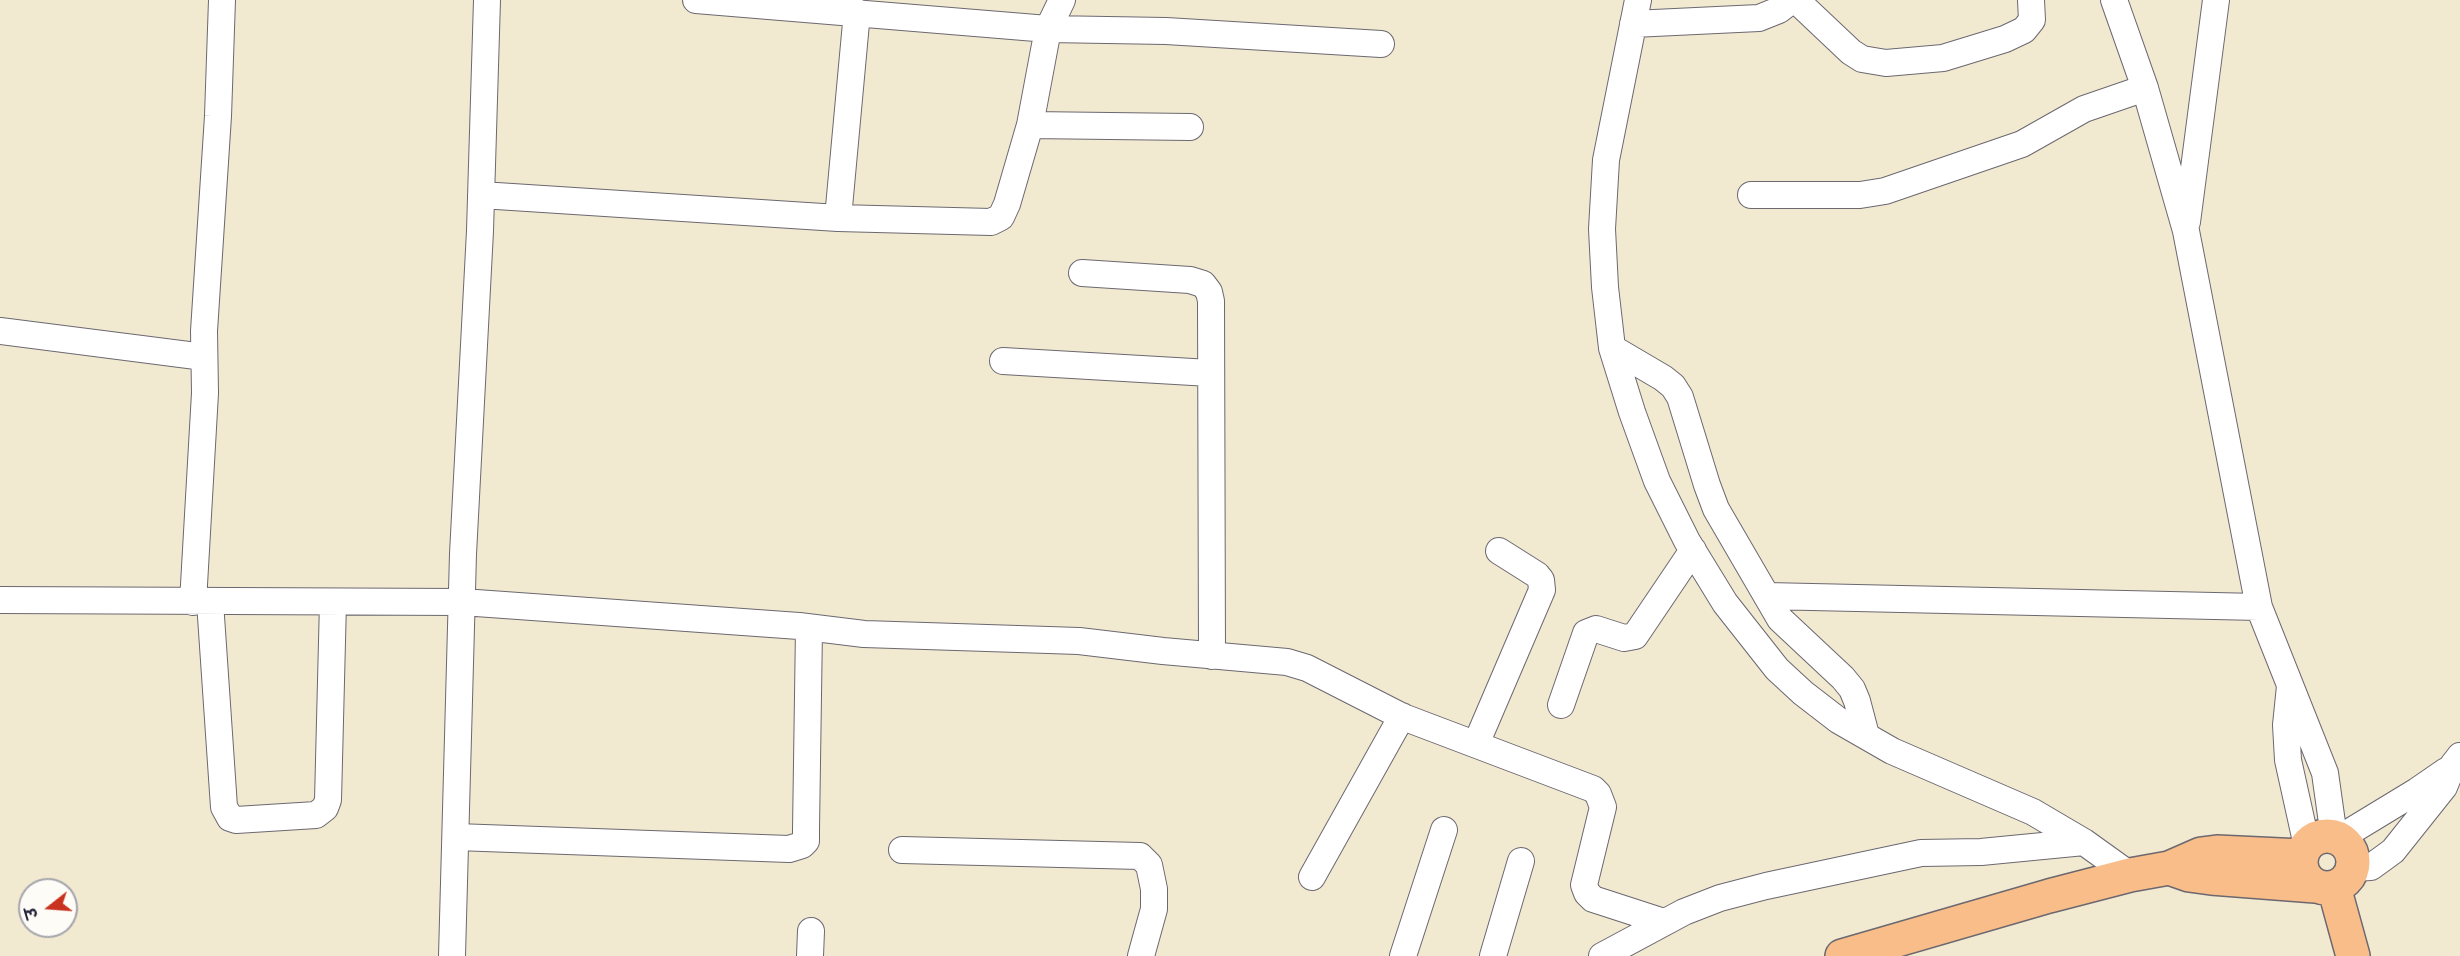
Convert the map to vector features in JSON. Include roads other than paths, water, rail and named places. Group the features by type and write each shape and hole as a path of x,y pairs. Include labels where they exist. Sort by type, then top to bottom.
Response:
{"highway":[{"path":"2320,844 2301,868 2306,878 2334,881"},
{"path":"1842,956 2049,896 2130,875 2169,868 2201,854 2320,844 2347,846 2352,857 2334,881"},
{"path":"2169,868 2189,875 2211,878 2334,881"},
{"path":"2334,881 2353,956"}],"street":[{"path":"222,0 218,116 204,357 202,602 224,807 230,818 236,820 316,815 325,808 328,800 333,602"},
{"path":"452,956 462,602 481,195 487,0"},
{"path":"696,0 846,8 1048,29 1166,31 1381,44"},
{"path":"481,195 838,218 991,222 1001,217 1007,204 1030,125 1048,29 1062,0"},
{"path":"2038,3 2032,20 2024,30 2005,39 1943,58 1886,63 1862,59 1851,52 1794,0 1779,10 1759,18 1635,12 1605,171 1602,229 1612,348 1632,412 1658,481 1693,550 1725,603 1777,669 1838,720 1892,751 2033,812 2084,842 2130,875"},
{"path":"2114,0 2145,88 2186,231 2259,608 2325,773 2320,844"},
{"path":"2186,231 2216,0"},
{"path":"838,218 846,8"},
{"path":"1751,195 1860,195 1885,191 2022,144 2084,109 2145,88"},
{"path":"1030,125 1190,128"},
{"path":"1082,273 1190,280 1203,284 1211,301 1212,656"},
{"path":"0,331 204,357"},
{"path":"1612,348 1663,378 1680,396 1716,509 1780,620 1852,689 1866,735"},
{"path":"1003,361 1210,373"},
{"path":"1561,705 1586,633 1596,629 1624,639 1635,636 1693,550"},
{"path":"1476,744 1542,590 1541,580 1537,575 1499,551"},
{"path":"1767,596 2259,608"},
{"path":"0,600 462,602 864,634 1079,641 1212,656 1270,659 1307,668 1401,716 1593,789 1598,794 1603,807 1584,885 1587,893 1593,900 1664,922"},
{"path":"456,837 789,849 802,845 806,841 810,628"},
{"path":"2290,683 2286,743 2292,783 2320,844"},
{"path":"1312,877 1401,716"},
{"path":"2320,844 2417,791 2457,760"},
{"path":"2334,881 2371,867 2393,850 2444,787 2457,760"},
{"path":"1403,956 1444,830"},
{"path":"1602,956 1664,922 1702,905 1740,892 1921,853 1981,852 2084,842"},
{"path":"902,850 1140,856 1149,865 1154,889 1154,909 1141,956"},
{"path":"1493,956 1521,861"}]}
